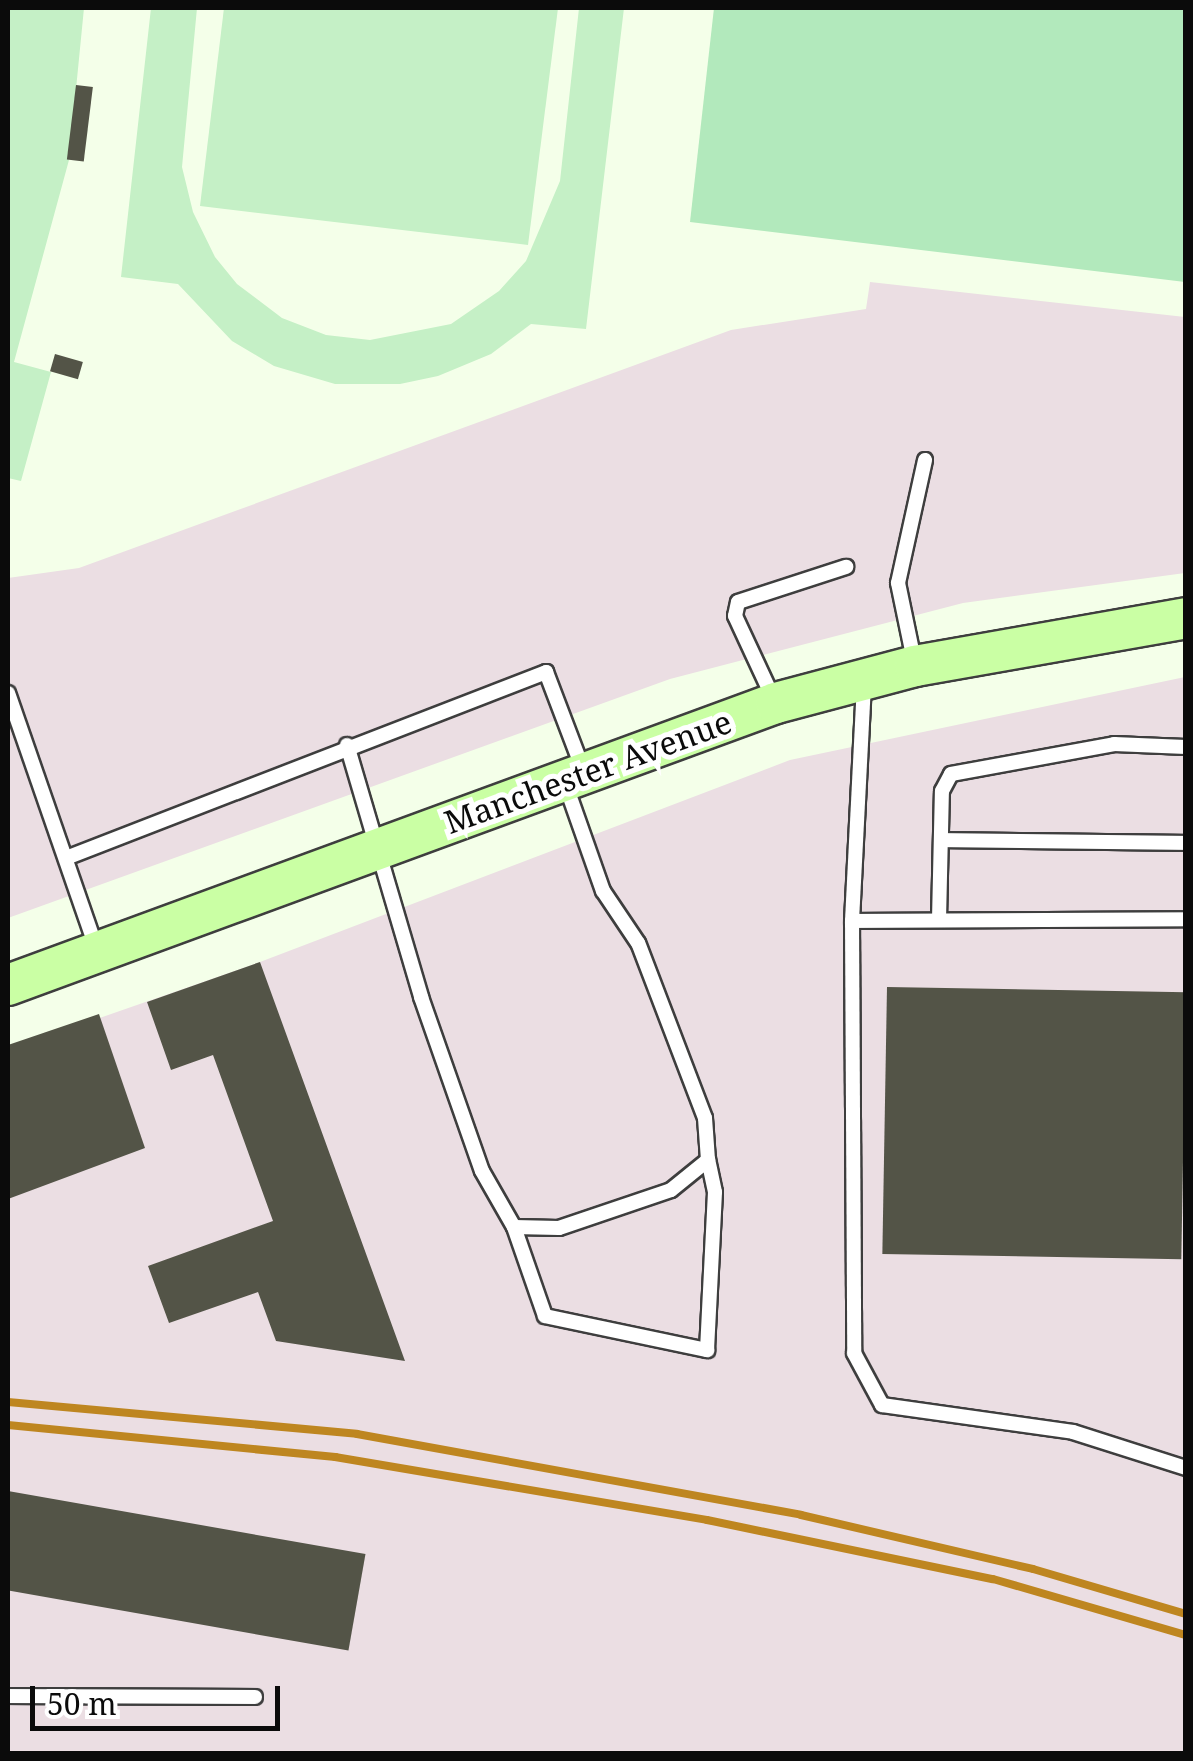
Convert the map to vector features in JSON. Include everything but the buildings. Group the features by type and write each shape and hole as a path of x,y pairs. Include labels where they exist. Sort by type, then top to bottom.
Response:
{"main road":[{"name":"Manchester Avenue","path":"8,986 776,703 915,666 1186,618"}],"lane":[{"path":"915,666 898,584 925,460"},
{"path":"776,703 735,616 738,602 846,567"},
{"path":"66,858 348,745 546,672 603,890 638,944 705,1118 708,1160 716,1192 707,1350 545,1316 514,1227 482,1171 421,998 348,745"},
{"path":"864,678 852,920 854,1353 882,1405 1073,1432 1186,1468"},
{"path":"8,692 98,952"},
{"path":"939,920 942,791 951,774 971,765 1114,744 1186,747"},
{"path":"941,840 1186,843"},
{"path":"852,920 1186,919"},
{"path":"514,1227 559,1228 671,1190 708,1160"},
{"path":"8,1696 255,1697"}],"shaded area":[{"path":"870,282 1185,317 1185,573 963,603 670,679 8,918 8,578 79,568 731,330 866,309"},
{"path":"1185,677 1185,1753 8,1753 8,1050 260,962 790,760"}],"green space":[{"path":"8,8 84,8 69,160 14,362 51,372 21,481 8,478"},
{"path":"151,8 197,8 182,167 193,212 215,257 237,284 282,318 326,335 370,340 451,324 499,291 526,261 560,181 579,8 624,8 586,329 531,324 491,354 438,376 400,384 335,384 274,366 232,341 178,284 121,277"},
{"path":"224,8 558,8 528,245 200,206"},
{"path":"714,8 1185,8 1185,282 690,222"}],"railway":[{"path":"8,1402 357,1434 801,1515 1033,1569 1186,1614"},
{"path":"8,1425 335,1457 707,1520 993,1579 1186,1635"}]}
